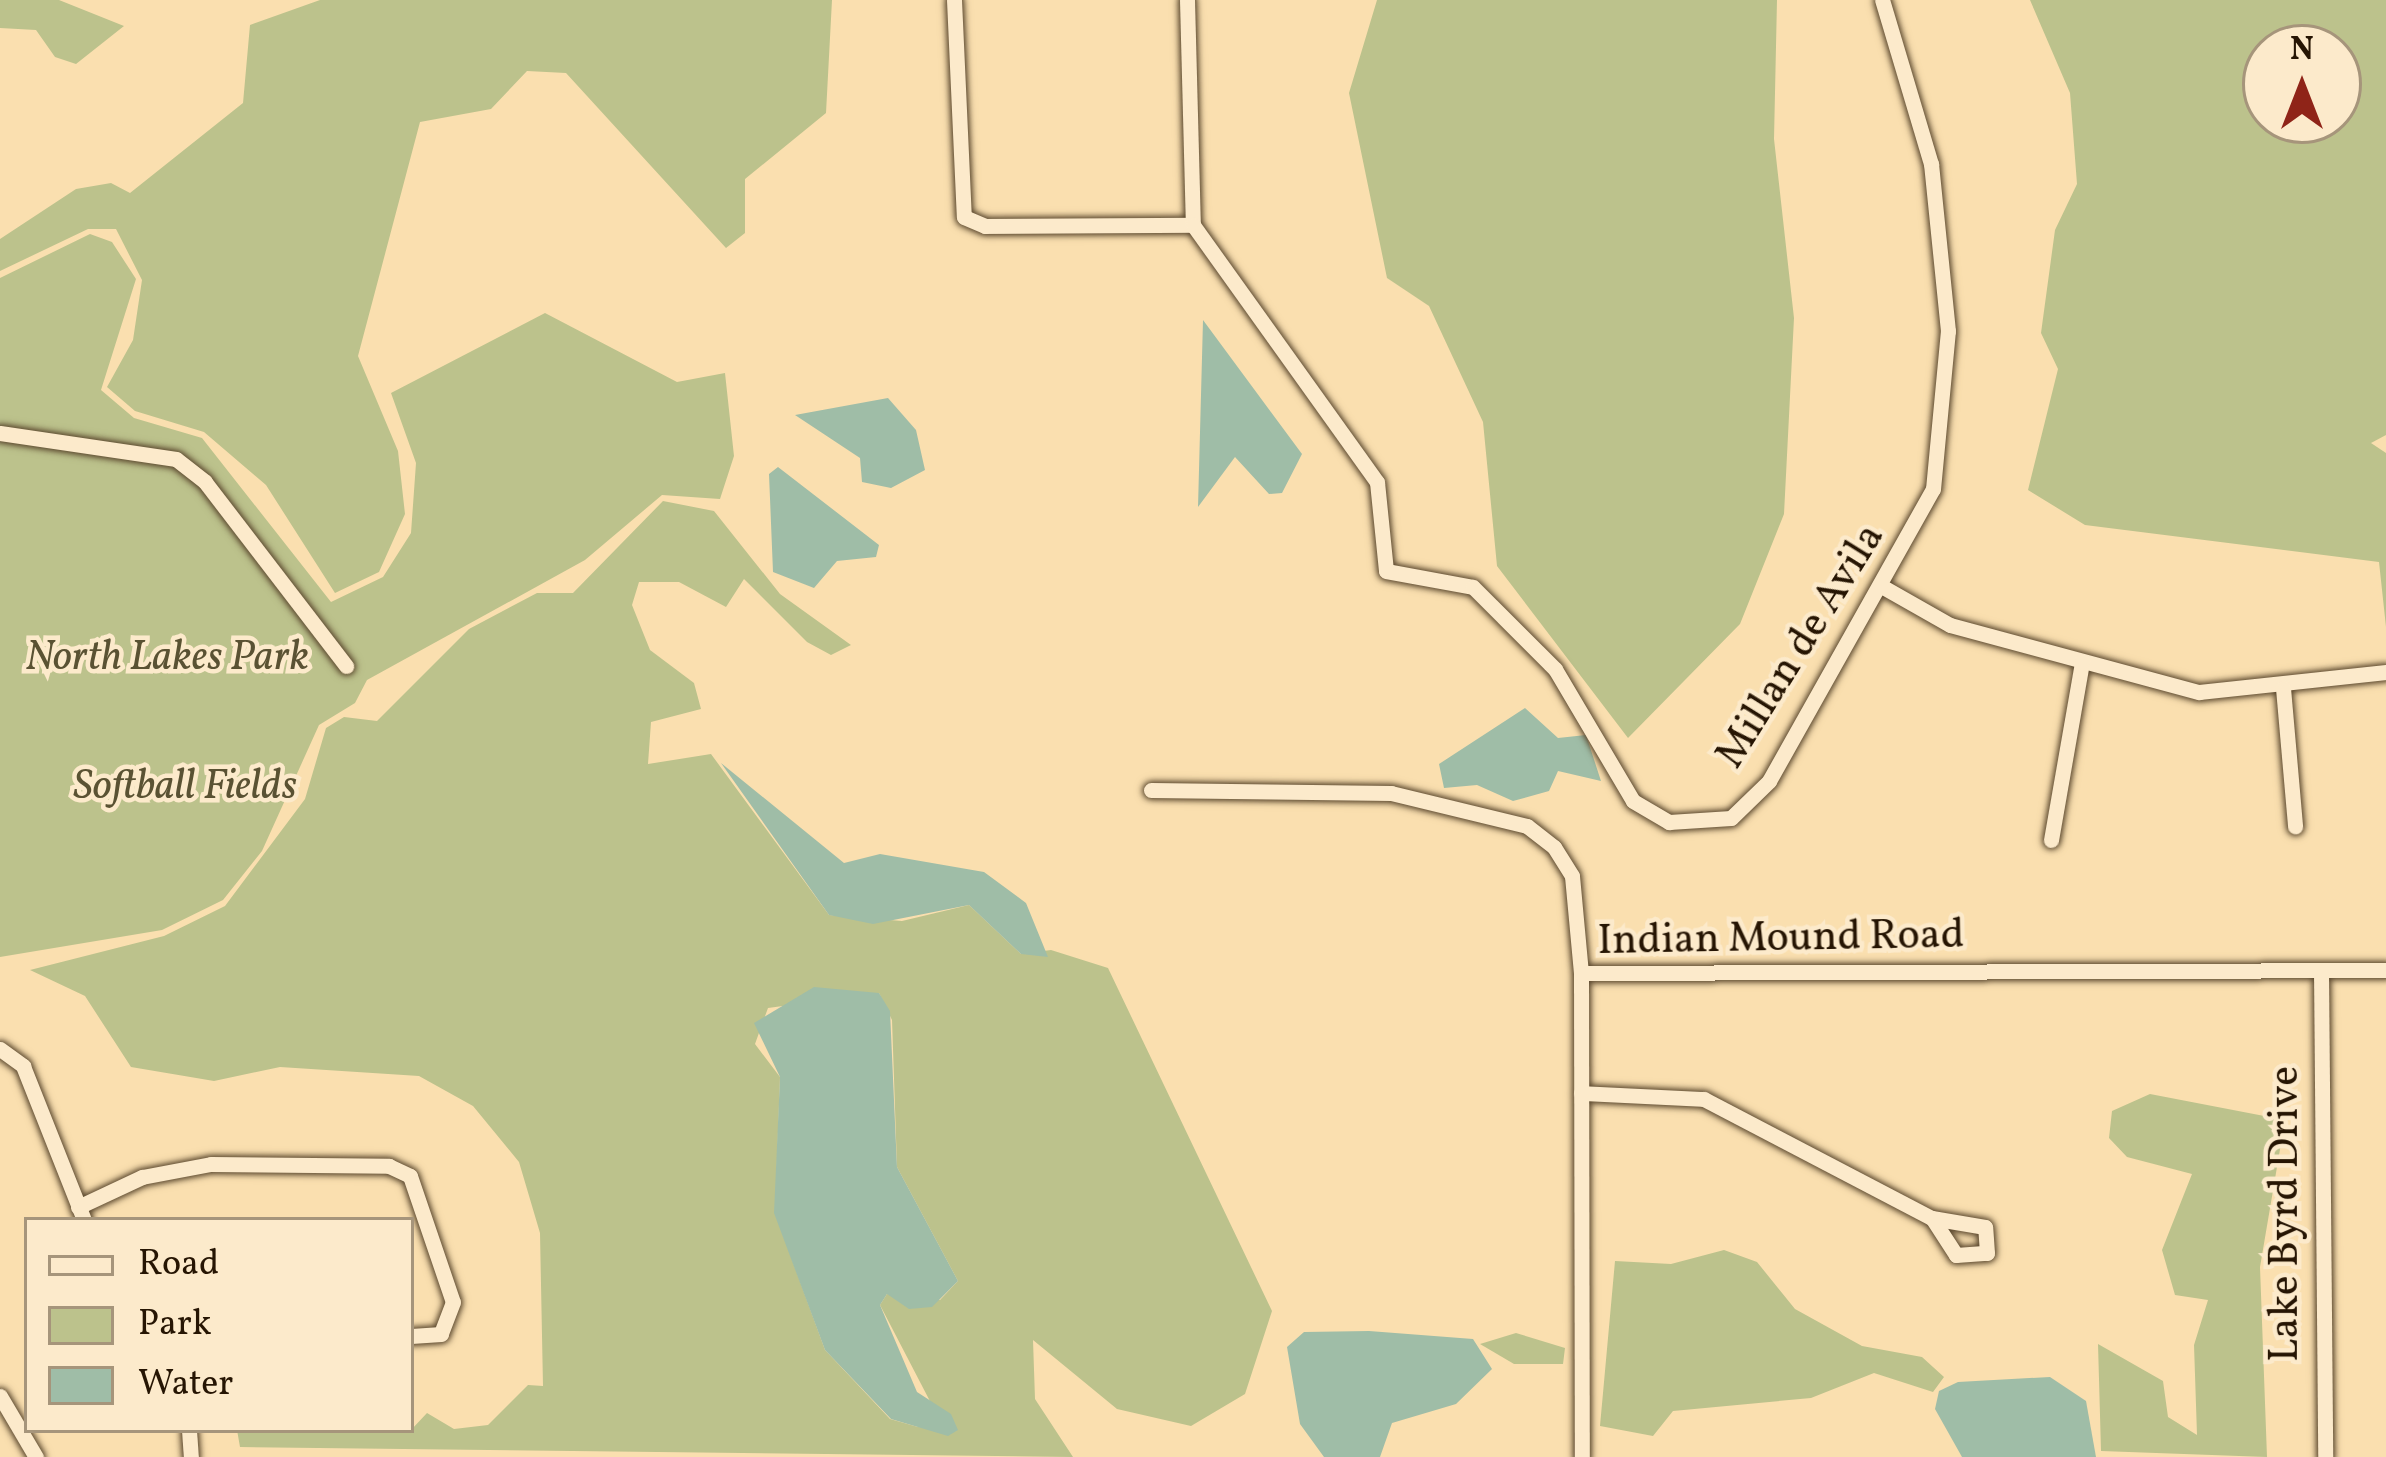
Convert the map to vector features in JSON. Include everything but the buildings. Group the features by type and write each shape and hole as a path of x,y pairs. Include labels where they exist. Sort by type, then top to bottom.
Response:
{"street":[{"path":"954,0 964,217 985,226 1193,225 1187,0"},
{"name":"Millan de Avila","path":"1193,225 1377,482 1386,571 1473,587 1555,669 1633,801 1669,822 1731,818 1769,781 1883,587 1933,489 1948,331 1931,164 1882,0"},
{"path":"0,433 176,459 206,482 346,666"},
{"path":"1883,587 1951,625 2199,692 2283,688 2386,672"},
{"path":"2051,841 2081,662"},
{"path":"2283,688 2295,826"},
{"path":"1151,790 1391,793 1527,826 1572,876 1581,973"},
{"name":"Lake Byrd Drive","path":"2321,970 2325,1457"},
{"name":"Indian Mound Road","path":"1582,1457 1581,973 2386,970"},
{"path":"0,1049 23,1066 81,1213 211,1164 389,1166 410,1176 453,1302 441,1334 414,1336"},
{"path":"1582,1093 1705,1099 1932,1218"},
{"path":"0,1396 36,1457"}],"green space":[{"path":"0,0 59,0 124,26 76,64 55,57 36,30 0,28"},
{"path":"320,0 832,0 826,113 745,179 745,233 726,248 566,73 527,71 491,109 420,122 358,356 398,451 405,514 379,572 335,593 266,485 204,432 135,411 107,387 133,340 142,280 116,229 88,229 0,271 0,239 76,189 111,183 130,193 243,103 250,25"},
{"path":"1377,0 1777,0 1774,139 1794,318 1784,514 1740,624 1628,738 1497,566 1483,422 1429,306 1387,278 1349,93"},
{"path":"2030,0 2386,0 2386,435 2371,443 2386,453 2386,627 2379,562 2085,525 2028,490 2058,369 2041,333 2055,230 2077,184 2070,93"},
{"name":"North Lakes Park","path":"90,234 112,242 136,279 101,390 134,418 202,438 331,602 383,577 411,533 416,463 391,393 545,313 677,382 725,373 734,456 720,499 662,495 585,560 367,680 355,703 319,725 262,851 223,900 162,930 0,957 0,278"},
{"path":"663,501 714,511 780,594 851,645 831,655 807,642 744,579 726,607 679,582 639,582 632,605 650,650 694,683 701,709 651,722 648,764 711,754 829,915 902,921 969,905 1021,954 1051,950 1108,968 1272,1311 1245,1394 1191,1426 1117,1409 1033,1340 1035,1399 1073,1457 240,1447 238,1433 414,1433 427,1413 454,1429 488,1425 528,1385 543,1386 540,1233 519,1162 473,1106 419,1076 280,1067 214,1081 131,1067 85,996 30,970 164,936 225,906 305,799 326,728 344,717 377,721 469,629 537,593 573,593","holes":["879,993 892,1020 897,1167 958,1281 940,1300 887,1294 880,1305 933,1407 918,1427 890,1419 825,1350 775,1213 780,1077 755,1044 768,1008"]},
{"path":"2150,1094 2285,1120 2260,1267 2267,1457 2101,1451 2098,1344 2163,1381 2168,1417 2197,1435 2194,1345 2208,1300 2175,1295 2162,1250 2192,1174 2127,1157 2109,1138 2112,1111"},
{"path":"1724,1250 1757,1262 1795,1309 1862,1346 1922,1357 1944,1377 1933,1392 1874,1373 1811,1398 1673,1411 1653,1436 1600,1426 1615,1261 1671,1264"},
{"path":"1516,1333 1565,1348 1563,1364 1514,1364 1480,1344"}],"water":[{"path":"1203,320 1302,454 1282,493 1269,494 1235,457 1198,507"},
{"path":"888,398 916,430 925,470 891,488 862,482 860,458 795,415"},
{"path":"778,467 879,545 876,557 837,561 814,588 773,572 769,474"},
{"path":"1525,708 1558,738 1586,735 1601,781 1558,771 1549,791 1513,801 1477,785 1444,788 1439,764"},
{"path":"721,763 844,863 880,854 984,872 1026,903 1048,957 1021,954 969,905 873,924 829,915"},
{"path":"814,987 879,993 890,1011 897,1167 958,1281 932,1307 909,1309 887,1294 880,1305 917,1392 951,1414 958,1430 948,1436 891,1419 825,1350 774,1213 780,1077 754,1023"},
{"path":"1369,1331 1473,1339 1492,1369 1456,1404 1392,1423 1380,1457 1324,1457 1300,1424 1287,1347 1304,1332"},
{"path":"2050,1377 2086,1401 2096,1457 1962,1457 1935,1409 1939,1391 1958,1382"}],"park label":[{"name":"Softball Fields","path":"185,788"}]}
